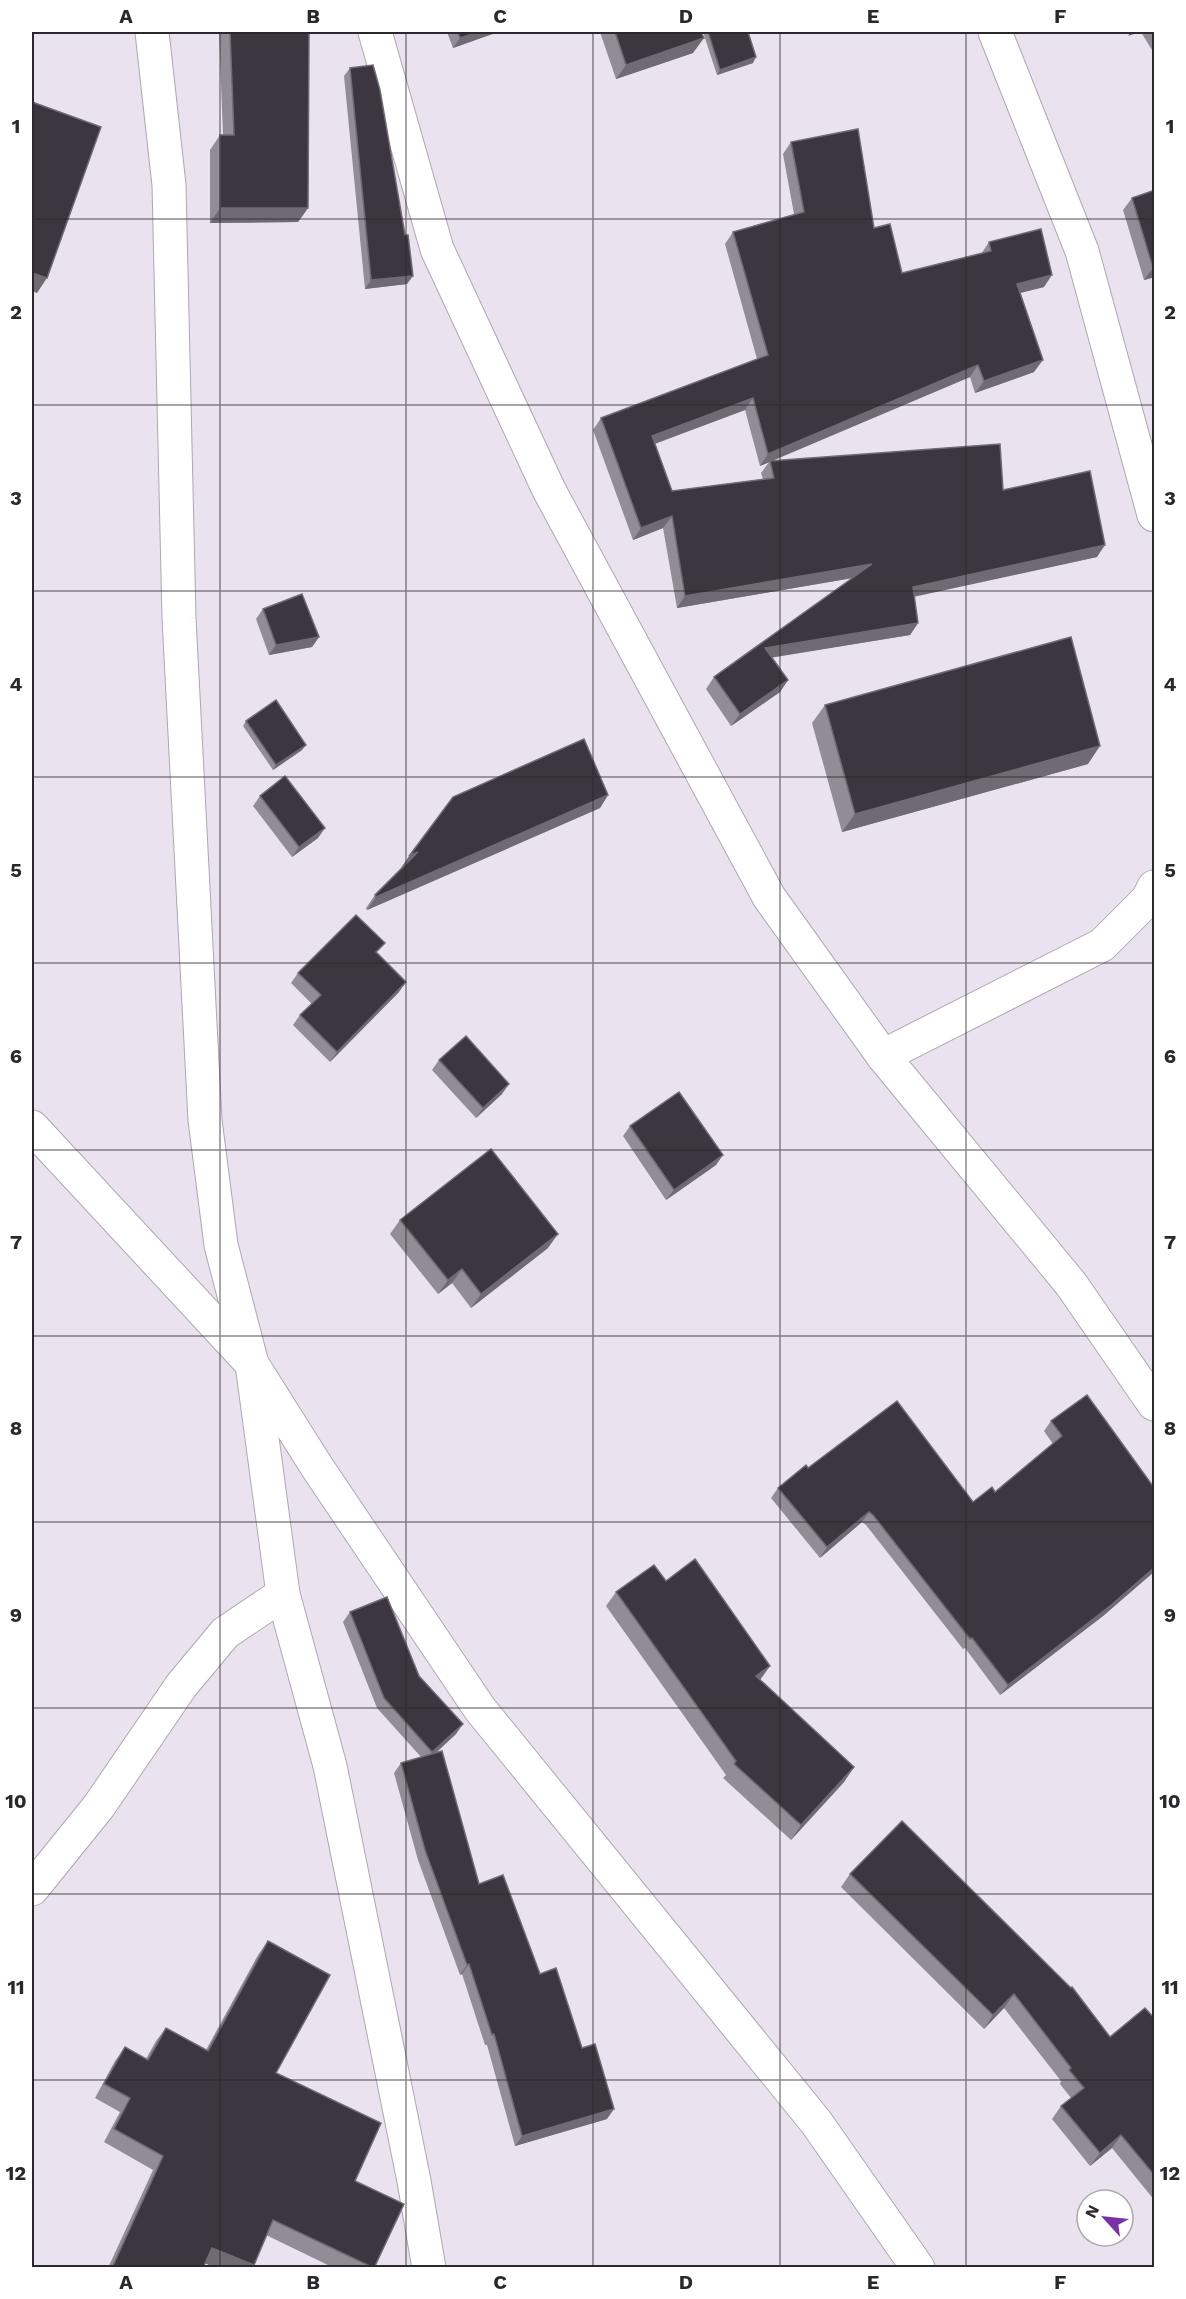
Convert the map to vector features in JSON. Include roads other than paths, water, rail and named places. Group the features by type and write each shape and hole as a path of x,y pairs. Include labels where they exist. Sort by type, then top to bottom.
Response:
{"street":[{"path":"152,32 169,185 179,618 205,1120 221,1245 252,1364 284,1594 330,1766 412,2170 429,2268"},
{"path":"375,32 437,249 549,490 769,897 883,1056 1071,1284 1155,1404"},
{"path":"995,32 1082,251 1155,515"},
{"path":"883,1056 1102,945 1148,899 1155,887"},
{"path":"32,1127 252,1364 317,1467 480,1709 816,2122 918,2268"},
{"path":"32,1889 99,1806 181,1686 225,1632 284,1594"}]}
